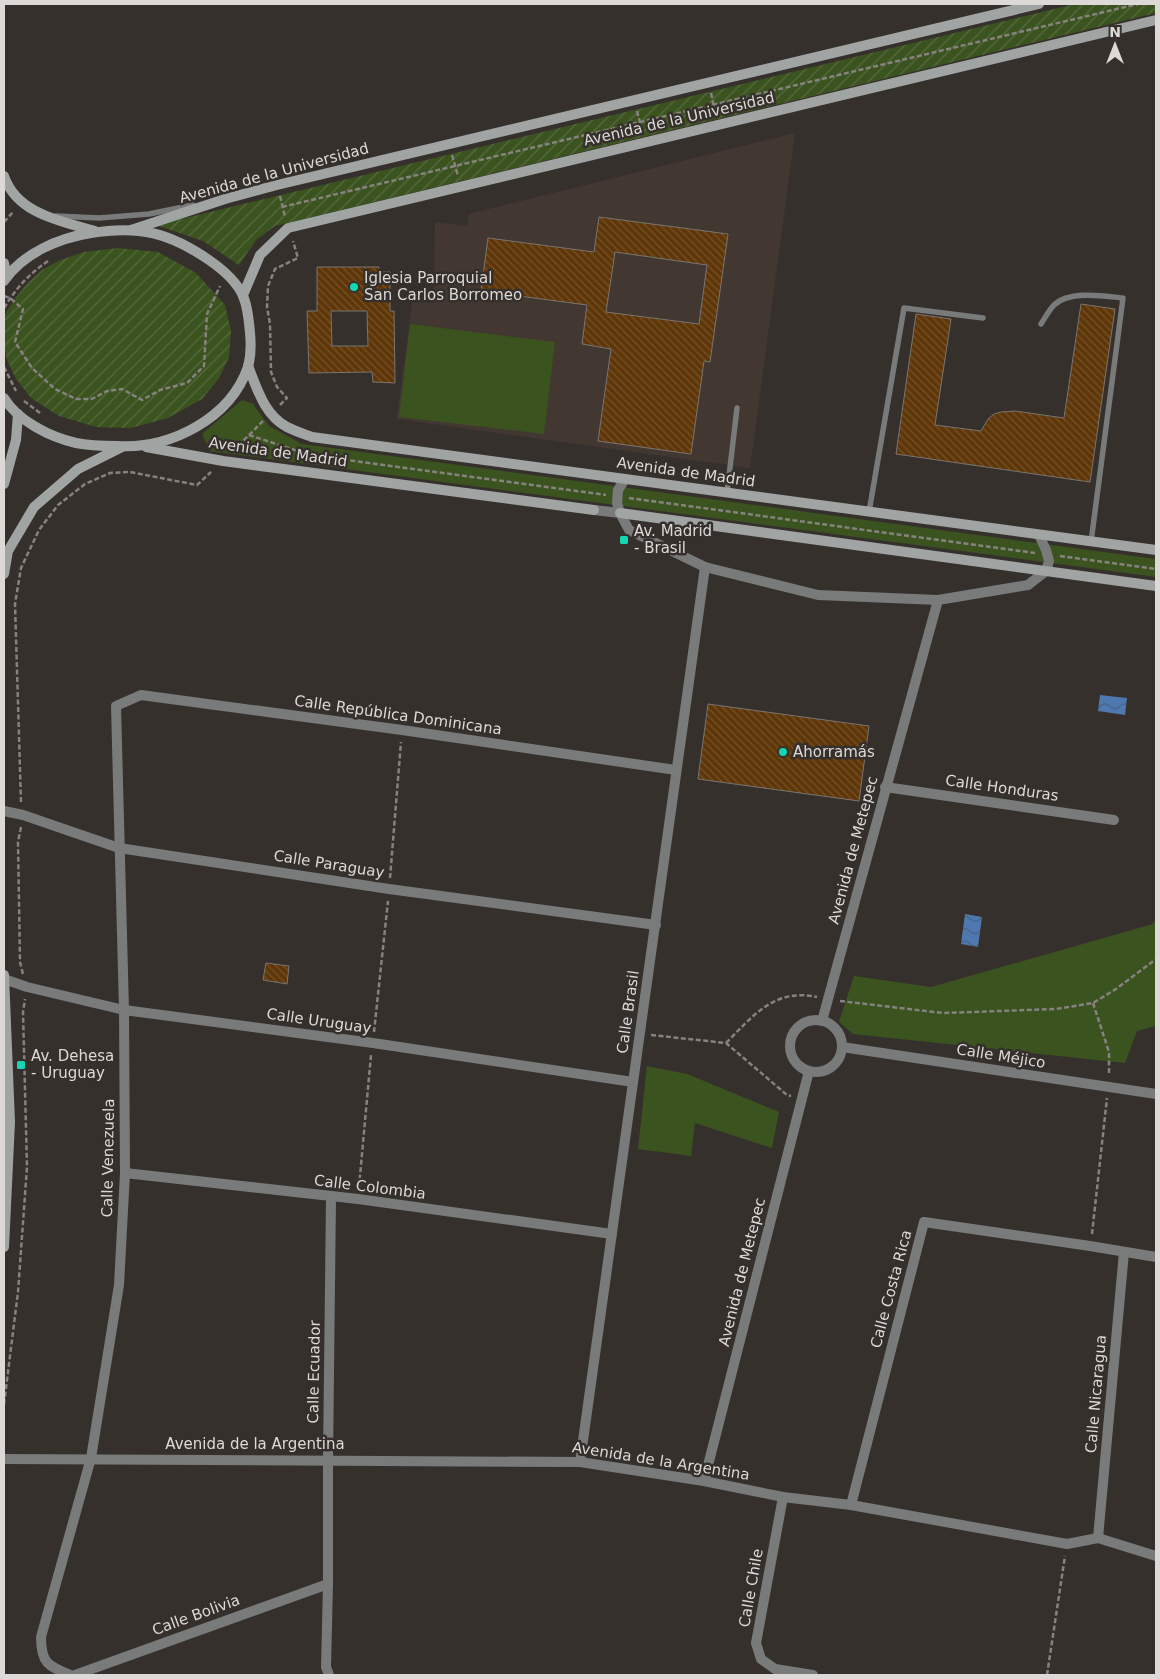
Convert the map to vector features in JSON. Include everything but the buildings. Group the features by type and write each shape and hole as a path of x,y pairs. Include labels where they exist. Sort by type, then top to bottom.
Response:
{"street":[{"name":"Avenida de la Universidad","path":"131,230 225,199 277,185 1039,4"},
{"name":"Avenida de la Universidad","path":"288,228 1156,20"},
{"path":"4,176 6,182 22,202 43,216 98,232"},
{"path":"243,295 260,255 288,228"},
{"path":"4,398 18,414 36,427 53,435 76,443 124,447 140,446 166,440 196,428 227,402 238,388 248,366 251,343 250,326 243,295 231,279 218,266 193,249 168,237 149,232 131,230 98,232 60,240 22,262 5,279"},
{"path":"4,263 5,279"},
{"name":"Avenida de Madrid","path":"248,366 258,392 270,414 286,426 312,437 1156,550"},
{"path":"4,484 6,467 16,440 18,414"},
{"name":"Avenida de Madrid","path":"140,446 223,461 1156,586"},
{"path":"4,574 8,551 34,507 78,469 124,447"},
{"path":"625,479 618,490 617,503 629,530 705,567 818,595 938,600 1028,585 1046,571 1049,561 1038,535"},
{"name":"Calle Brasil","path":"580,1462 705,567"},
{"name":"Avenida de Metepec","path":"822,1021 938,600"},
{"name":"Calle República Dominicana","path":"116,706 141,695 402,730 676,770"},
{"name":"Calle Venezuela","path":"91,1458 118,1285 125,1173 124,1010 116,706"},
{"name":"Calle Honduras","path":"885,787 1114,820"},
{"name":"Calle Paraguay","path":"4,811 23,815 119,848 656,925"},
{"path":"4,975 10,1122 4,1248"},
{"name":"Calle Uruguay","path":"4,979 27,987 124,1010 372,1043 633,1082"},
{"path":"812,1020 830,1024 841,1038 842,1047 840,1055 831,1067 816,1072 809,1072 801,1068 794,1061 790,1053 792,1036 797,1028 812,1020"},
{"name":"Calle Méjico","path":"842,1047 1156,1094"},
{"name":"Avenida de Metepec","path":"704,1481 809,1072"},
{"name":"Calle Colombia","path":"125,1173 358,1199 612,1234"},
{"name":"Calle Ecuador","path":"328,1671 330,1197"},
{"name":"Calle Costa Rica","path":"851,1504 924,1222 1156,1257"},
{"name":"Calle Nicaragua","path":"1098,1538 1124,1252"},
{"path":"70,1675 51,1667 41,1652 41,1637 91,1458"},
{"name":"Avenida de la Argentina","path":"4,1459 580,1462 704,1481 783,1496 851,1504 1066,1544 1098,1538 1156,1556"},
{"name":"Calle Chile","path":"783,1496 756,1643 761,1659 775,1669 813,1675"},
{"name":"Calle Bolivia","path":"75,1675 328,1584"}],"lane":[{"path":"43,216 99,218 149,214 225,199"},
{"path":"1041,324 1056,303 1068,298 1085,294 1123,298 1091,542"},
{"path":"869,512 904,308 983,318"},
{"path":"727,493 737,408"}],"path":[{"path":"282,207 1138,4"},
{"path":"708,82 719,125"},
{"path":"634,100 646,142"},
{"path":"449,144 461,186"},
{"path":"4,1404 18,1292 26,1166 23,1012 27,987 20,962 18,842 23,815 20,796 15,604 21,568 39,530 58,505 85,484 110,474 130,472 197,485 287,398 277,387 270,372 270,324 266,307 268,286 275,269 298,258 277,185"},
{"path":"4,222 22,202"},
{"path":"4,308 20,283 49,260"},
{"path":"215,280 226,293"},
{"path":"4,296 10,298 23,309 15,342 32,368 55,389 76,399 92,399 107,391 122,389 142,400 160,390 187,383 204,366 207,314 220,286"},
{"path":"4,367 19,397 41,414"},
{"path":"249,435 310,455 1156,569"},
{"path":"308,471 312,437"},
{"path":"594,510 596,494"},
{"path":"1120,581 1122,564"},
{"path":"358,1199 372,1043 389,888 402,730"},
{"path":"726,1043 766,1004 780,999 810,995 828,999 943,1013 1056,1009 1093,1003 1116,989 1156,959"},
{"path":"1090,1246 1108,1088 1109,1052 1093,1003"},
{"path":"639,1034 726,1043 787,1095 802,1100"},
{"path":"1048,1675 1066,1544"}],"shaded area":[{"path":"795,133 750,468 397,419 412,302 434,303 435,222 467,226 469,214"}],"green space":[{"path":"1075,4 1156,4 1156,13 275,226 256,240 239,265 203,241 156,225"},
{"path":"118,248 158,252 196,273 225,305 231,331 229,357 219,378 202,399 168,418 131,428 96,427 59,416 31,398 16,379 7,360 4,347 5,314 16,297 42,270 58,261 84,252"},
{"path":"410,324 555,342 544,434 399,417"},
{"path":"242,400 253,404 269,426 302,444 1156,559 1156,577 210,451 202,434"},
{"path":"1156,919 1156,1026 1137,1031 1125,1063 853,1034 839,1022 854,976 931,987 1153,924"},
{"path":"647,1066 687,1074 779,1112 772,1148 695,1123 691,1156 638,1149"}],"water":[{"path":"1100,695 1127,698 1125,715 1098,711"},
{"path":"965,914 982,917 978,947 961,944"}],"place":[{"name":"Iglesia Parroquial San Carlos Borromeo","path":"354,287"},
{"name":"Av. Madrid - Brasil","path":"624,540"},
{"name":"Ahorramás","path":"783,752"},
{"name":"Av. Dehesa - Uruguay","path":"21,1065"}]}
